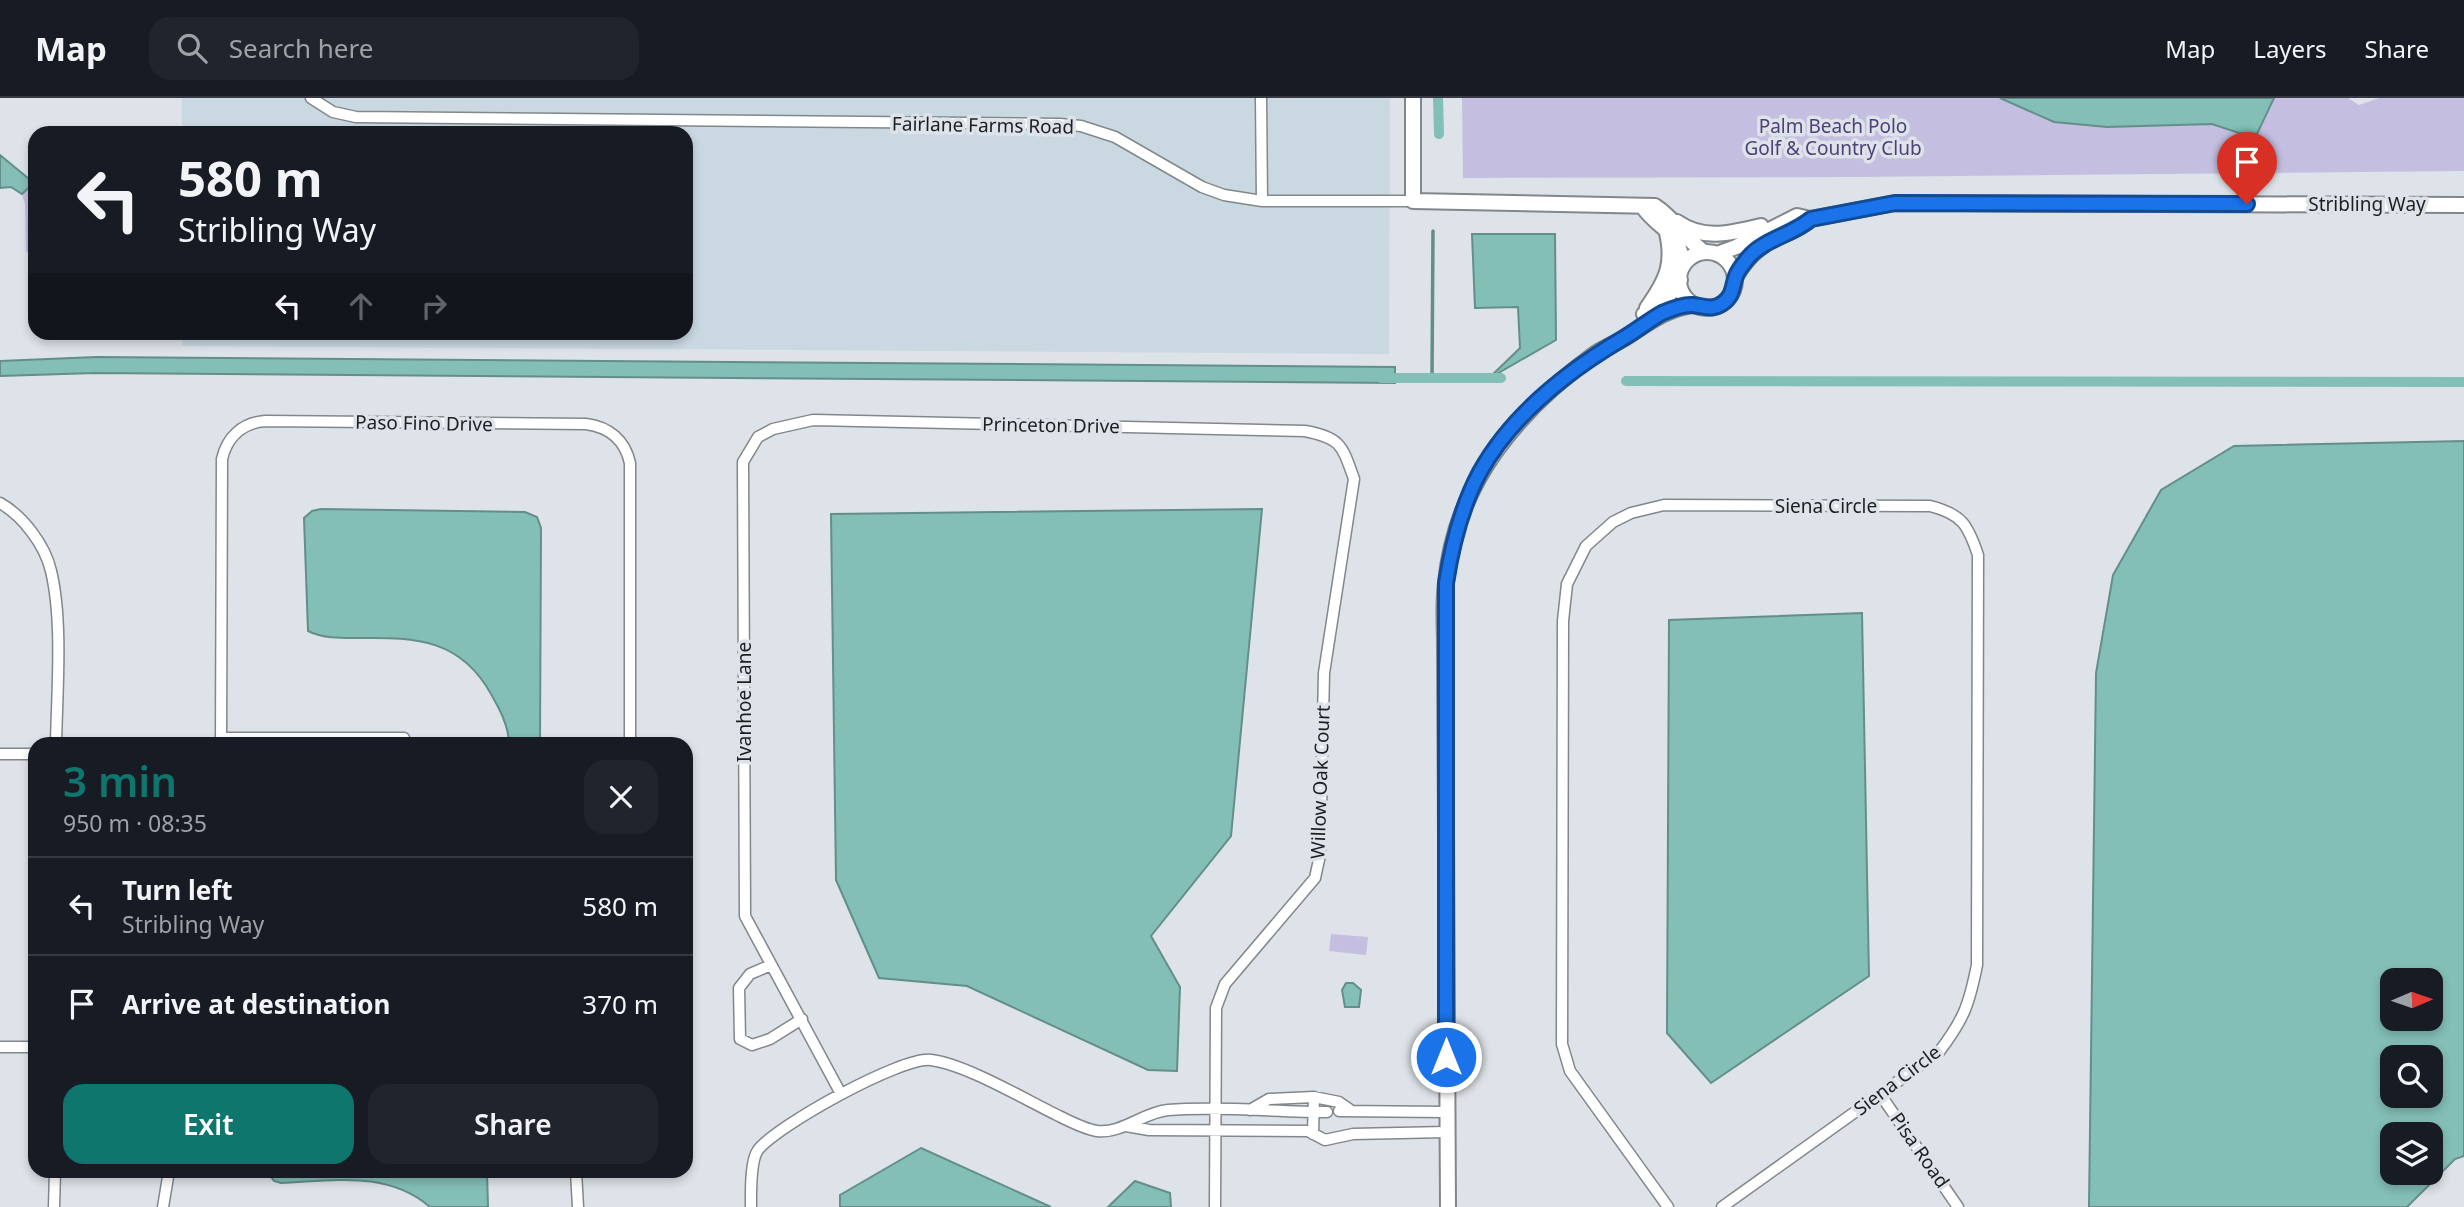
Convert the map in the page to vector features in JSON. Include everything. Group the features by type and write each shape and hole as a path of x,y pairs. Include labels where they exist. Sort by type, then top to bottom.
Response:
{"street":[{"name":"Fairlane Farms Road","path":"311,98 333,112 356,117 1071,125 1115,137 1202,187 1224,195 1262,201 1622,204 1643,208 1711,253"},
{"path":"1261,98 1262,201"},
{"path":"1413,98 1413,201"},
{"name":"Stribling Way","path":"1711,253 1736,247 1797,216 1811,219 1895,203 2464,205"},
{"path":"1644,314 1668,272 1671,247 1669,224 1712,235 1790,219"},
{"name":"Stribling Way","path":"1735,277 1749,256 1758,249 1800,228 1811,219"},
{"name":"Fairlane Farms Road","path":"1669,224 1678,244 1681,273"},
{"path":"1448,1207 1445,621 1446,583 1452,546 1464,509 1481,472 1503,439 1531,408 1595,354 1607,347 1661,314 1683,306 1707,308 1720,305 1730,296 1735,277 1731,264 1711,253 1689,258 1668,296 1618,332 1607,347"},
{"path":"1681,273 1684,296 1694,305"},
{"name":"Princeton Drive","path":"758,437 773,429 813,420 1305,431 1327,435 1343,448"},
{"name":"Paso Fino Drive","path":"221,737 222,459 227,444 237,432 250,424 265,421 586,424 601,427 615,435 625,447 630,463 630,737"},
{"name":"Ivanhoe Lane","path":"758,437 743,462 745,916 841,1094"},
{"name":"Willow Oak Court","path":"1215,1207 1216,1008 1226,984 1315,878 1320,855 1324,673 1354,478 1343,448"},
{"path":"0,503 9,508 34,535 51,568 57,604 56,737"},
{"name":"Siena Circle","path":"1668,1207 1570,1071 1562,1044 1563,621 1567,584 1586,546 1613,522 1631,513 1664,505 1930,506 1949,510 1969,528 1978,555 1977,965 1970,998 1959,1025 1939,1052 1722,1207"},
{"path":"0,754 28,754"},
{"path":"771,965 750,974 739,988 740,1039 752,1045 770,1039 802,1019"},
{"path":"0,1047 28,1047"},
{"path":"751,1207 750,1186 757,1151 785,1126 841,1094 901,1066 929,1059 958,1068 1076,1124 1098,1131 1125,1126 1164,1111 1215,1109 1446,1112"},
{"name":"Pisa Road","path":"1881,1094 1958,1207"},
{"path":"1250,1110 1269,1099 1314,1097 1339,1102 1352,1111"},
{"path":"1313,1134 1314,1097"},
{"path":"1125,1126 1149,1130 1308,1132 1325,1140 1353,1134 1446,1132"},
{"path":"54,1207 55,1178"},
{"path":"163,1207 168,1178"},
{"path":"576,1178 578,1207"}],"shaded area":[{"path":"182,98 1390,98 1389,354 182,346 182,340 693,340 693,126 182,126"},
{"path":"2000,98 2274,98 2257,134 2239,133 2212,124 2107,127 2054,122"},
{"path":"0,155 28,178 28,188 22,194 11,187 0,188"},
{"path":"1472,234 1555,234 1556,340 1488,379 1520,348 1518,307 1475,308"},
{"path":"96,357 1395,367 1395,383 95,373 0,376 0,361"},
{"path":"2464,441 2464,1156 2455,1159 2443,1171 2443,1122 2380,1122 2380,1185 2429,1185 2407,1207 2089,1207 2096,673 2113,575 2161,490 2234,446"},
{"path":"1262,509 1231,836 1151,936 1180,987 1177,1071 1148,1070 967,986 879,978 836,880 831,514"},
{"path":"312,511 525,512 537,517 541,528 540,737 509,737 500,711 479,676 466,662 436,645 401,639 334,638 308,631 304,518"},
{"path":"1862,613 1869,976 1711,1083 1667,1033 1669,620"},
{"path":"1346,983 1353,983 1361,990 1359,1007 1345,1007 1342,990"},
{"path":"921,1148 1051,1207 840,1207 840,1195"},
{"path":"272,1178 487,1178 488,1207 430,1207 396,1187 359,1180 274,1181"},
{"path":"1135,1181 1170,1193 1171,1207 1108,1207"}],"green space":[{"name":"Palm Beach Polo Golf & Country Club","path":"1462,98 2000,98 2054,122 2107,127 2212,124 2239,133 2263,124 2274,98 2348,98 2359,105 2379,98 2464,98 2464,171 1463,178"},
{"path":"28,188 28,253 25,204 22,194"},
{"path":"1331,934 1368,937 1366,955 1329,951"}],"waterway":[{"path":"1438,98 1439,134"},
{"path":"1432,378 1433,231"},
{"path":"1381,378 1501,378"},
{"path":"1626,381 2464,382"}],"route":[{"path":"1446,1057 1446,583 1452,546 1464,509 1481,472 1503,439 1531,408 1595,354 1661,314 1683,306 1707,308 1726,301 1734,290 1735,277 1749,256 1811,219 1895,203 2247,204"}]}
